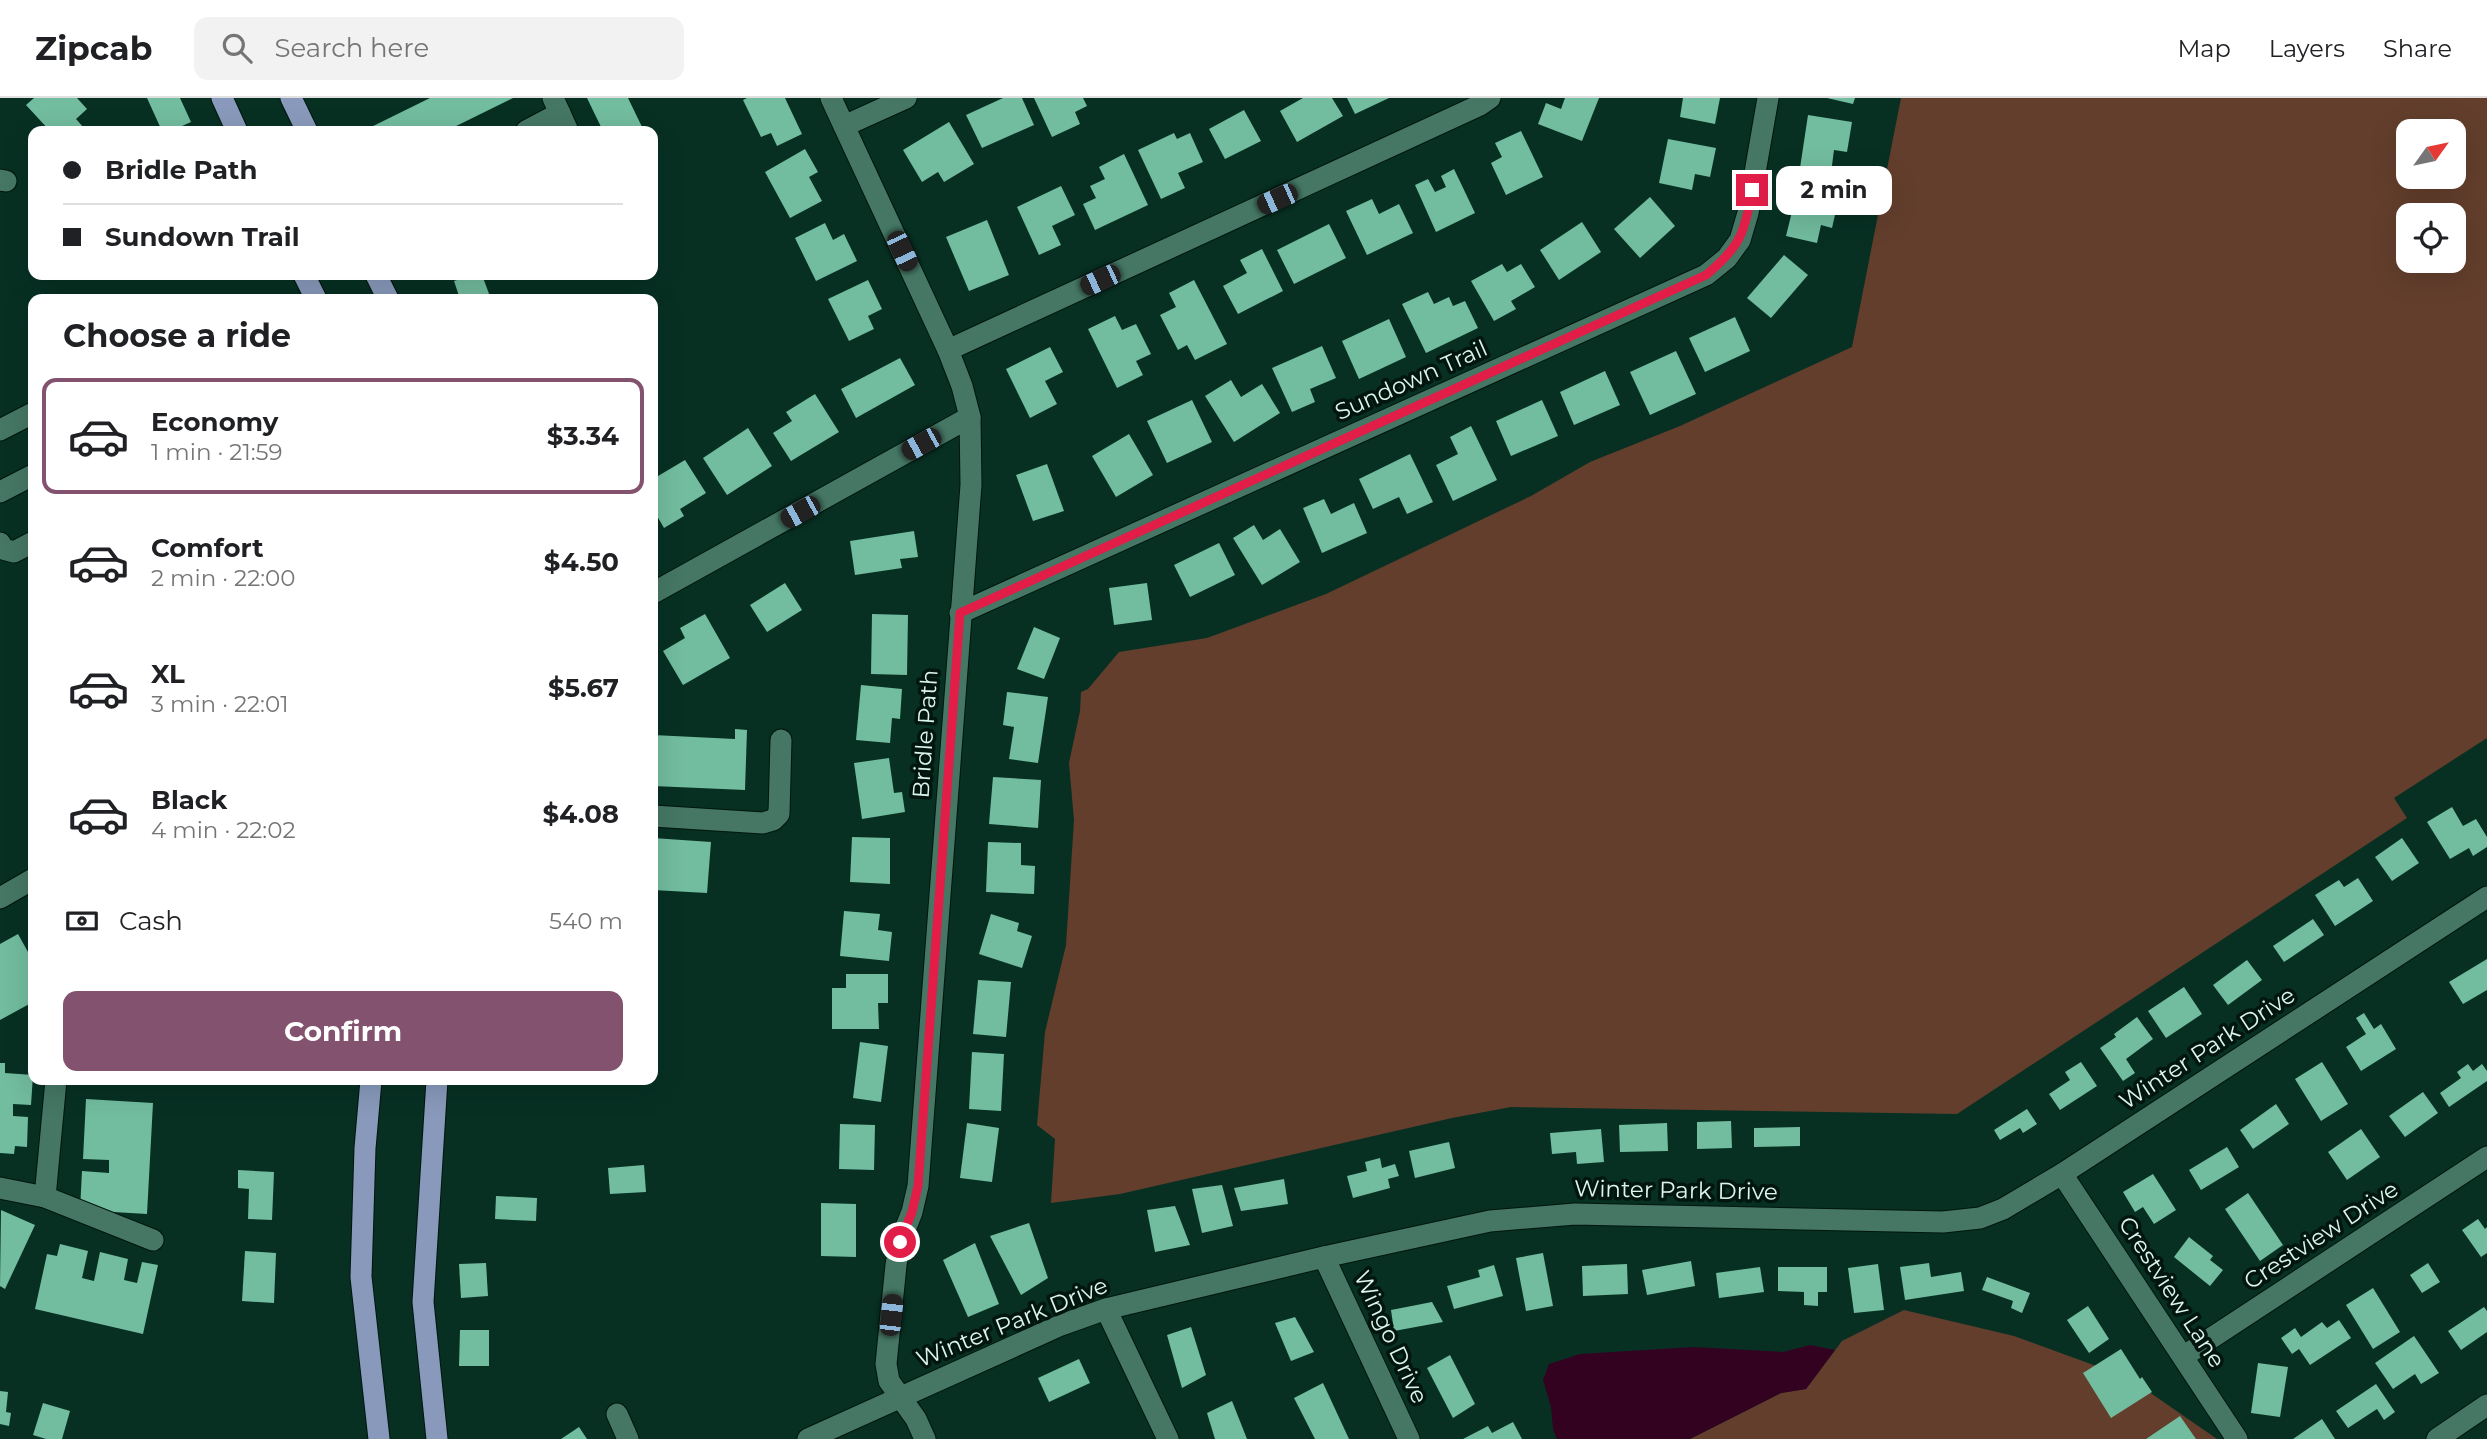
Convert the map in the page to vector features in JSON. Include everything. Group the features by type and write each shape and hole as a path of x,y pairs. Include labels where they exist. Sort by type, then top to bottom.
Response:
{"main road":[{"path":"222,98 235,126"},
{"path":"291,98 305,126"},
{"path":"371,1085 365,1148 361,1277 379,1439"},
{"path":"437,1085 423,1302 437,1439"}],"street":[{"name":"Bridle Path","path":"831,98 948,350 970,416 971,485 918,1186 912,1212 900,1242 886,1364 890,1381 916,1419 925,1439"},
{"path":"844,126 906,98"},
{"path":"948,350 1480,105 1490,98"},
{"name":"Sundown Trail","path":"960,613 1706,275 1727,258 1740,240 1748,213 1768,98"},
{"path":"536,126 561,114"},
{"path":"0,430 28,416"},
{"path":"658,590 970,416"},
{"path":"0,492 28,478"},
{"path":"0,543 3,549 14,552 28,545"},
{"path":"658,816 763,823 773,820 779,814 781,740"},
{"path":"0,898 28,882"},
{"name":"Winter Park Drive","path":"808,1439 1061,1325 1105,1309 1490,1221 1576,1214 1943,1222 1980,1217 2003,1209 2062,1174 2487,897"},
{"path":"44,1197 55,1085"},
{"name":"Crestview Drive","path":"2184,1356 2487,1157"},
{"name":"Crestview Lane","path":"2062,1174 2237,1439"},
{"path":"0,1188 44,1197 152,1240"},
{"name":"Wingo Drive","path":"1324,1257 1409,1439"},
{"path":"1105,1309 1168,1439"},
{"path":"2437,1439 2487,1405"},
{"path":"617,1414 628,1439"}],"shaded area":[{"path":"1901,98 2487,98 2487,738 2394,798 2407,818 1957,1114 1511,1107 1120,1194 1051,1203 1055,1139 1037,1125 1045,1032 1066,945 1074,820 1069,763 1080,711 1081,692 1088,689 1119,652 1207,638 1326,594 1531,496 1590,462 1680,426 1852,347"},
{"path":"1904,1310 2014,1336 2129,1378 2217,1439 1690,1439 1781,1393 1806,1389 1842,1341"},
{"path":"1810,1345 1835,1350 1806,1389 1781,1393 1690,1439 1557,1439 1553,1429 1551,1407 1543,1380 1549,1364 1580,1354 1694,1347 1783,1352"}],"building":[{"path":"34,98 77,98 87,109 76,119 82,126 45,126 26,105"},
{"path":"147,98 180,98 191,122 182,126 160,126"},
{"path":"430,98 513,98 456,126 373,126"},
{"path":"587,98 628,98 642,126 601,126"},
{"path":"785,98 802,134 777,146 771,133 761,137 743,100"},
{"path":"1003,98 1022,98 1034,125 982,148 966,115"},
{"path":"1034,98 1083,98 1087,106 1075,112 1080,124 1052,137"},
{"path":"1303,98 1332,98 1343,116 1297,142 1280,111"},
{"path":"1347,98 1389,98 1355,114"},
{"path":"1565,98 1599,98 1582,141 1538,124 1546,103 1561,109"},
{"path":"1683,98 1720,98 1715,124 1680,117"},
{"path":"1827,98 1855,98 1853,104"},
{"path":"1244,110 1261,141 1225,159 1209,129"},
{"path":"1808,115 1852,122 1847,152 1834,150 1831,173 1800,168"},
{"path":"949,122 974,164 944,182 938,172 922,182 903,150"},
{"path":"1521,131 1543,177 1506,195 1491,163 1502,157 1495,143"},
{"path":"1174,133 1177,139 1190,133 1203,162 1178,173 1185,188 1161,199 1138,150"},
{"path":"1668,139 1716,148 1710,177 1695,174 1692,190 1659,183"},
{"path":"805,149 818,172 809,177 822,201 790,218 765,172"},
{"path":"1124,154 1148,205 1095,230 1083,204 1096,198 1090,186 1105,179 1099,167"},
{"path":"1454,169 1475,213 1436,232 1415,185 1428,179 1435,192 1446,187 1441,176"},
{"path":"1799,183 1840,193 1832,228 1821,225 1817,243 1786,236"},
{"path":"1061,186 1075,215 1052,226 1061,245 1039,255 1017,207"},
{"path":"1650,197 1675,226 1640,258 1614,229"},
{"path":"1372,199 1379,214 1399,204 1413,233 1367,255 1346,211"},
{"path":"987,220 1009,275 969,291 946,237"},
{"path":"1582,222 1601,252 1559,280 1540,250"},
{"path":"825,223 833,240 844,234 857,261 816,281 795,238"},
{"path":"1329,224 1346,258 1294,284 1277,250"},
{"path":"1262,249 1283,291 1238,314 1223,286 1247,273 1240,260"},
{"path":"1784,255 1808,275 1771,318 1747,298"},
{"path":"1502,264 1507,272 1521,264 1535,287 1511,301 1516,309 1494,321 1471,281"},
{"path":"484,280 489,294 458,294 454,281"},
{"path":"868,280 882,309 868,316 874,329 849,341 828,299"},
{"path":"1194,280 1227,344 1195,360 1187,345 1178,350 1160,315 1176,307 1169,293"},
{"path":"1428,292 1434,304 1449,297 1453,306 1465,301 1478,328 1426,353 1402,304"},
{"path":"1115,316 1122,330 1136,324 1151,354 1136,361 1143,375 1117,388 1088,329"},
{"path":"1735,317 1750,351 1705,372 1689,338"},
{"path":"1389,319 1406,357 1359,379 1342,341"},
{"path":"1322,346 1336,378 1310,389 1315,402 1292,412 1272,368"},
{"path":"1050,347 1063,372 1045,381 1057,404 1030,418 1006,369"},
{"path":"1676,351 1696,394 1650,415 1630,372"},
{"path":"900,358 915,385 856,418 841,389"},
{"path":"1605,371 1620,405 1574,425 1560,392"},
{"path":"1231,380 1241,397 1262,384 1280,413 1234,442 1205,396"},
{"path":"815,394 839,432 791,461 773,433 792,421 786,412"},
{"path":"1192,400 1212,442 1167,463 1147,421"},
{"path":"1542,400 1558,436 1511,456 1496,421"},
{"path":"1471,426 1497,480 1453,501 1436,465 1458,454 1450,437"},
{"path":"748,428 772,466 727,495 703,458"},
{"path":"1129,434 1153,475 1116,497 1092,456"},
{"path":"1410,454 1433,502 1407,514 1399,497 1373,509 1359,479"},
{"path":"685,460 706,493 680,509 684,516 664,528 658,518 658,476"},
{"path":"1047,464 1064,511 1033,521 1016,475"},
{"path":"1324,499 1331,514 1354,503 1367,533 1322,553 1303,508"},
{"path":"1254,525 1263,540 1280,529 1300,562 1262,585 1233,538"},
{"path":"914,531 918,557 900,559 902,568 855,575 850,541"},
{"path":"1219,543 1235,575 1190,597 1174,565"},
{"path":"785,583 802,610 767,632 750,605"},
{"path":"1147,583 1152,620 1114,625 1109,588"},
{"path":"705,614 730,658 683,685 663,651 685,638 680,628"},
{"path":"872,614 908,615 907,675 871,674"},
{"path":"1034,627 1060,638 1044,679 1017,669"},
{"path":"861,685 902,689 900,719 892,718 890,743 856,740"},
{"path":"1007,692 1048,697 1038,763 1009,759 1014,727 1003,725"},
{"path":"735,729 747,730 745,790 658,786 658,735 735,739"},
{"path":"889,758 894,793 902,792 905,812 862,819 854,763"},
{"path":"993,777 1041,780 1038,828 989,824"},
{"path":"2452,807 2463,826 2476,819 2487,837 2487,847 2473,856 2469,848 2450,859 2427,822"},
{"path":"852,837 890,838 890,884 850,882"},
{"path":"658,838 711,842 707,893 658,890"},
{"path":"2402,838 2419,863 2392,881 2375,857"},
{"path":"988,842 1021,843 1021,865 1035,866 1034,894 986,892"},
{"path":"2358,878 2373,901 2335,926 2315,895 2339,880 2344,887"},
{"path":"844,911 880,914 878,930 892,932 889,961 840,956"},
{"path":"991,914 1019,923 1017,931 1032,936 1022,968 979,954"},
{"path":"2313,919 2324,935 2284,962 2273,946"},
{"path":"18,934 28,952 28,1005 0,1020 0,944"},
{"path":"2487,959 2487,990 2463,1004 2449,982"},
{"path":"2247,960 2262,980 2228,1005 2213,985"},
{"path":"846,974 888,974 888,1003 878,1003 879,1029 832,1029 832,988 846,988"},
{"path":"978,980 1011,982 1006,1037 973,1034"},
{"path":"2184,987 2202,1014 2166,1038 2148,1011"},
{"path":"2364,1013 2374,1029 2381,1024 2396,1049 2361,1071 2346,1047 2366,1034 2356,1018"},
{"path":"2137,1017 2153,1039 2126,1059 2135,1073 2123,1081 2100,1048"},
{"path":"860,1042 888,1046 881,1102 853,1098"},
{"path":"972,1052 1004,1054 1001,1111 969,1109"},
{"path":"2081,1062 2097,1086 2060,1110 2049,1094 2070,1080 2065,1072"},
{"path":"2322,1062 2348,1104 2321,1121 2295,1079"},
{"path":"0,1063 5,1063 5,1073 28,1075 28,1085 32,1085 31,1105 13,1104 13,1116 28,1117 27,1147 15,1146 14,1154 0,1153"},
{"path":"2468,1064 2473,1071 2482,1064 2487,1071 2487,1081 2449,1107 2440,1093 2461,1078 2457,1072"},
{"path":"2423,1092 2438,1113 2405,1137 2389,1116"},
{"path":"86,1099 153,1103 147,1214 80,1210 82,1171 109,1173 109,1160 83,1159"},
{"path":"2276,1104 2289,1124 2253,1149 2240,1130"},
{"path":"2027,1109 2037,1124 2023,1133 2020,1128 2000,1140 1994,1130"},
{"path":"1731,1121 1732,1148 1697,1149 1697,1122"},
{"path":"967,1123 999,1128 992,1182 960,1178"},
{"path":"1667,1123 1668,1151 1620,1152 1619,1125"},
{"path":"840,1124 875,1125 874,1170 839,1169"},
{"path":"1800,1127 1800,1146 1754,1147 1754,1128"},
{"path":"1601,1129 1604,1162 1577,1164 1576,1152 1552,1154 1550,1133"},
{"path":"2361,1129 2380,1157 2347,1180 2328,1152"},
{"path":"1449,1142 1455,1168 1415,1178 1409,1151"},
{"path":"2227,1147 2239,1167 2201,1190 2189,1170"},
{"path":"1380,1158 1382,1168 1395,1164 1399,1176 1388,1179 1390,1188 1353,1198 1347,1176 1367,1171 1365,1162"},
{"path":"644,1165 646,1192 610,1194 608,1168"},
{"path":"238,1170 274,1172 272,1220 248,1219 249,1189 238,1188"},
{"path":"2153,1174 2176,1210 2154,1224 2143,1207 2135,1212 2123,1192"},
{"path":"1284,1179 1288,1204 1241,1211 1234,1188"},
{"path":"1222,1185 1233,1226 1202,1233 1192,1189"},
{"path":"2248,1193 2283,1245 2260,1261 2225,1209"},
{"path":"496,1196 537,1198 536,1221 495,1219"},
{"path":"821,1203 856,1204 856,1257 821,1256"},
{"path":"1175,1206 1190,1245 1155,1252 1147,1210"},
{"path":"1,1210 35,1225 5,1289 0,1286"},
{"path":"2478,1219 2485,1229 2487,1227 2487,1253 2481,1257 2462,1230"},
{"path":"1029,1223 1048,1278 1021,1295 990,1236"},
{"path":"2189,1237 2213,1256 2210,1260 2223,1270 2210,1286 2174,1257"},
{"path":"975,1243 999,1304 968,1317 943,1260"},
{"path":"60,1244 88,1251 82,1278 94,1281 100,1252 128,1259 124,1280 137,1283 142,1262 158,1265 143,1334 35,1309 47,1254 57,1256"},
{"path":"245,1251 276,1253 274,1303 242,1301"},
{"path":"1543,1253 1553,1306 1526,1311 1516,1258"},
{"path":"1691,1261 1695,1286 1647,1295 1642,1270"},
{"path":"486,1263 488,1296 461,1298 459,1264"},
{"path":"1929,1263 1931,1277 1961,1272 1964,1291 1905,1300 1900,1267"},
{"path":"2428,1263 2440,1282 2422,1293 2410,1275"},
{"path":"1627,1264 1628,1294 1583,1296 1582,1266"},
{"path":"1878,1264 1884,1310 1854,1313 1848,1268"},
{"path":"1494,1265 1503,1296 1454,1309 1447,1286 1480,1277 1478,1270"},
{"path":"1760,1267 1764,1292 1719,1298 1716,1273"},
{"path":"1778,1267 1827,1267 1827,1292 1818,1292 1818,1306 1804,1305 1804,1292 1778,1291"},
{"path":"1987,1277 2030,1293 2022,1313 2011,1308 2013,1301 1982,1290"},
{"path":"2373,1288 2400,1332 2373,1349 2346,1305"},
{"path":"1432,1302 1443,1322 1394,1331 1391,1310"},
{"path":"2088,1306 2109,1339 2089,1353 2067,1320"},
{"path":"2484,1307 2487,1311 2487,1332 2461,1350 2448,1331"},
{"path":"1295,1317 1314,1352 1291,1361 1275,1323"},
{"path":"2339,1320 2351,1338 2310,1365 2299,1349 2292,1354 2281,1338 2295,1328 2301,1337 2322,1322 2327,1328"},
{"path":"1191,1327 1206,1375 1182,1388 1167,1335"},
{"path":"460,1330 489,1330 489,1366 459,1366"},
{"path":"2414,1336 2439,1373 2421,1384 2415,1374 2393,1389 2375,1363"},
{"path":"2121,1349 2140,1379 2142,1377 2152,1392 2111,1418 2083,1373"},
{"path":"1450,1355 1475,1404 1453,1418 1427,1368"},
{"path":"1079,1359 1090,1383 1049,1402 1038,1378"},
{"path":"2258,1363 2288,1367 2280,1417 2251,1413"},
{"path":"1323,1383 1349,1439 1315,1439 1294,1398"},
{"path":"2376,1384 2395,1412 2384,1420 2377,1409 2348,1428 2336,1411"},
{"path":"0,1391 8,1392 6,1412 11,1413 9,1426 0,1424"},
{"path":"1232,1401 1247,1439 1215,1439 1207,1413"},
{"path":"43,1403 70,1411 62,1439 46,1439 33,1435"},
{"path":"2180,1416 2196,1439 2146,1439"},
{"path":"2322,1419 2335,1439 2293,1439"},
{"path":"1513,1422 1522,1439 1463,1439 1488,1426 1492,1433"},
{"path":"579,1427 587,1439 561,1439"}],"route":[{"path":"900,1242 912,1212 918,1186 960,613 1706,275 1727,258 1740,240 1752,190"}]}
